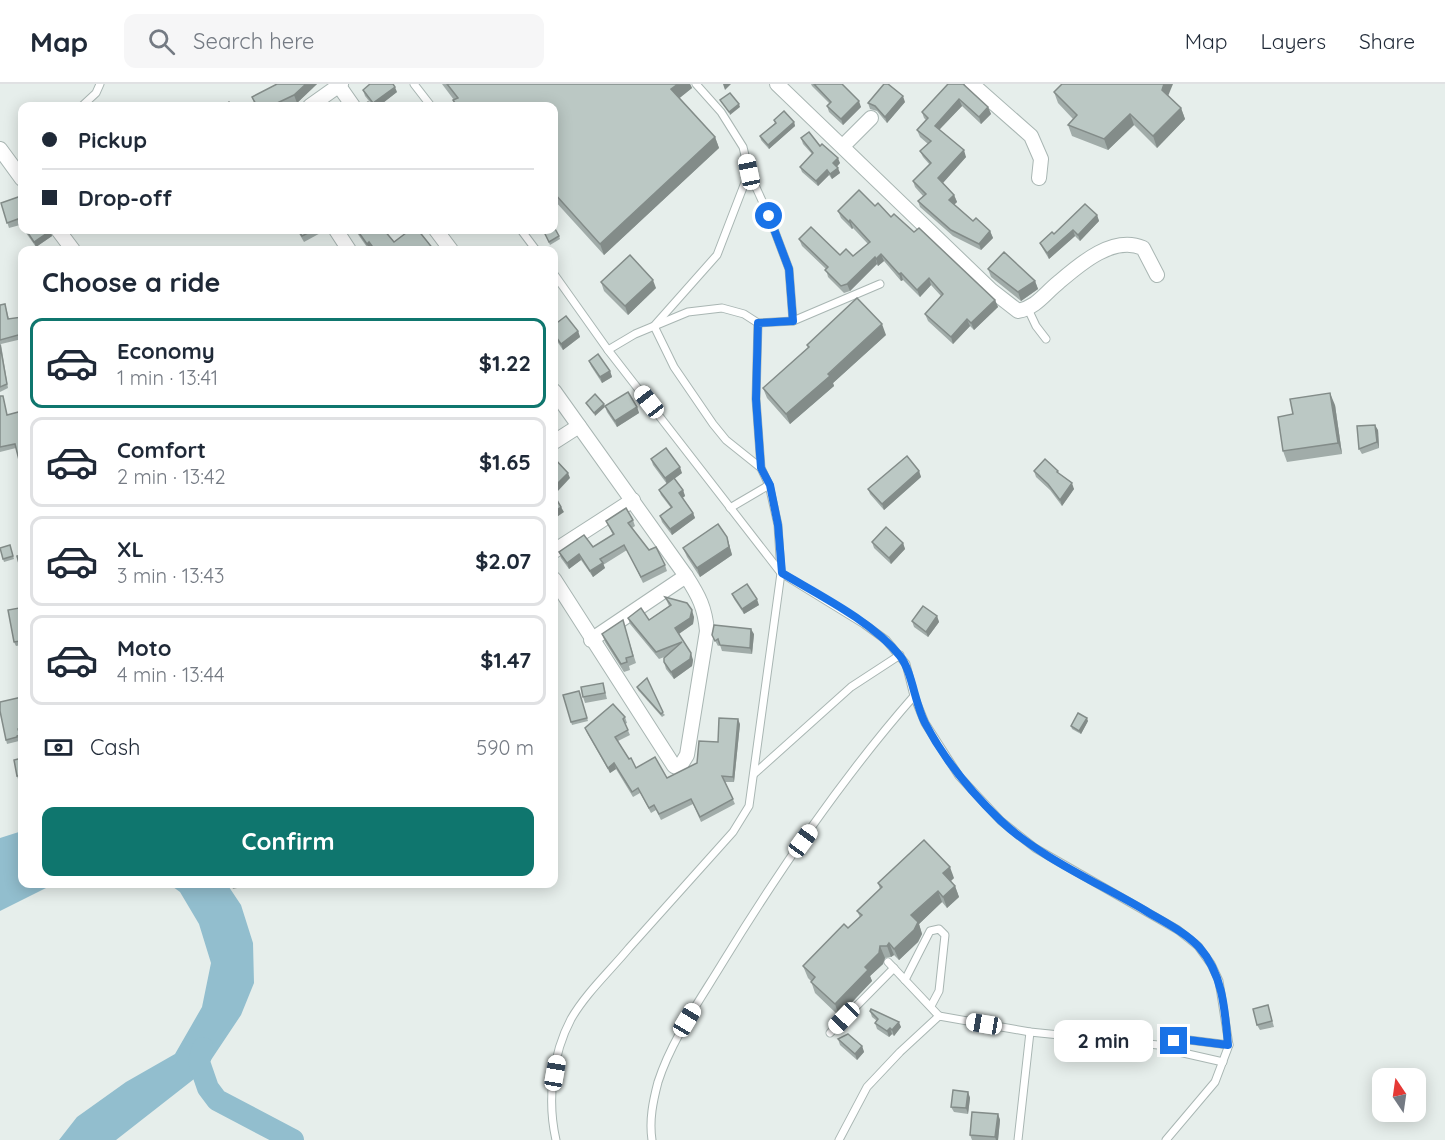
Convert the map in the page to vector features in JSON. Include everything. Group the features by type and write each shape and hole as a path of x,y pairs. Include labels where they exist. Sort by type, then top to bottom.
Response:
{"street":[{"path":"777,84 991,290 1018,311 1036,305 1057,283 1084,262 1098,253 1117,246 1137,246 1143,249 1158,275"},
{"path":"972,84 1031,136 1041,159 1039,178"},
{"path":"316,102 340,85 351,102"},
{"path":"843,146 872,118"},
{"path":"0,149 18,174"},
{"path":"439,234 449,246"},
{"path":"558,397 686,576 699,595 705,612 708,631 687,754 679,768 674,766 558,586"},
{"path":"558,439 579,426"},
{"path":"558,548 633,500"},
{"path":"591,640 686,576"}],"lane":[{"path":"86,102 96,93 100,84"},
{"path":"414,84 428,102"},
{"path":"696,84 721,112 743,147 749,172 789,269 793,321"},
{"path":"654,326 684,295 717,255 749,172"},
{"path":"558,280 608,350 782,573 864,624 886,640 900,655 906,664 914,696 925,723 959,776 1001,820 1035,849 1160,920 1198,946 1211,963 1219,981 1228,1045 1215,1083 1166,1140"},
{"path":"608,350 635,334 688,312 723,308 744,314 758,323 793,321 880,284"},
{"path":"1028,309 1036,326 1046,339"},
{"path":"556,1140 551,1120 552,1090 558,1056 571,1020 593,989 733,832 749,806 782,573 778,525 770,485 761,468 756,399 758,323"},
{"path":"654,326 674,367 713,424 726,441 761,468"},
{"path":"730,508 770,485"},
{"path":"754,774 851,687 900,655"},
{"path":"652,1140 650,1126 659,1080 687,1020 766,892 852,772 914,696"},
{"path":"905,980 930,931 939,929 945,935 939,991 931,1006"},
{"path":"888,962 939,1016 1030,1032 1168,1046 1179,1052 1223,1062"},
{"path":"830,1033 894,968"},
{"path":"839,1140 867,1088 900,1052 939,1016"},
{"path":"1018,1140 1030,1032"},
{"path":"1168,1046 1181,1039 1228,1045"}],"water":[{"path":"18,832 18,888 46,888 0,911 0,838"},
{"path":"174,888 230,888 241,905 253,943 254,983 241,1015 203,1072 116,1140 59,1140 77,1117 126,1082 175,1054 202,1007 211,963 199,924 180,892"}],"building":[{"path":"277,84 306,84 294,95 279,102 255,102 252,97"},
{"path":"370,84 393,84 395,87 374,102 363,90"},
{"path":"447,84 678,84 671,89 715,137 600,244 558,197 558,102 454,102 453,100 458,98"},
{"path":"814,84 842,84 859,101 841,119 827,106 831,102"},
{"path":"884,84 888,84 903,96 885,117 875,106 868,103"},
{"path":"948,84 963,84 988,107 979,117 959,99 935,126 964,150 938,178 954,195 949,200 973,221 976,218 990,231 979,244 951,230 918,201 926,194 913,181 931,163 920,151 931,141 917,130 928,118 922,112"},
{"path":"1062,84 1164,84 1162,90 1181,108 1153,136 1130,114 1104,139 1068,125 1077,115 1054,92"},
{"path":"730,93 739,104 729,112 720,100"},
{"path":"784,111 794,122 768,145 760,136 776,123 774,120"},
{"path":"809,132 820,146 822,144 838,158 833,163 838,168 830,174 827,170 816,181 800,167 813,153 801,138"},
{"path":"859,190 875,206 878,203 891,217 894,214 914,232 919,228 995,300 971,323 967,319 951,337 925,314 943,294 929,278 917,290 881,254 847,284 841,286 825,270 828,267 799,239 811,227 840,255 846,249 853,256 870,242 850,220 849,222 838,211"},
{"path":"18,197 18,219 7,223 1,203"},
{"path":"1085,204 1097,215 1078,235 1073,230 1047,253 1040,243 1052,232 1054,234"},
{"path":"29,234 46,234 34,242"},
{"path":"360,234 387,234 394,242 405,234 421,234 431,246 372,246 369,242 367,244"},
{"path":"545,234 558,234 559,236 549,242"},
{"path":"1004,252 1035,281 1018,292 988,269"},
{"path":"630,255 653,280 625,306 601,282"},
{"path":"857,298 882,324 828,374 830,376 786,414 763,388 809,347 807,345"},
{"path":"5,304 8,319 18,318 18,335 0,340 0,305"},
{"path":"566,316 578,331 561,344 558,340 558,322"},
{"path":"0,345 7,384 0,387"},
{"path":"598,354 610,371 600,377 589,361"},
{"path":"628,392 637,407 615,421 605,406"},
{"path":"1330,393 1338,443 1283,451 1278,417 1293,414 1290,399"},
{"path":"595,394 604,404 594,413 586,403"},
{"path":"0,396 3,396 7,415 18,412 18,456 15,444 0,447"},
{"path":"1375,425 1377,442 1359,449 1357,426"},
{"path":"666,448 680,467 665,478 651,459"},
{"path":"907,456 919,471 882,504 868,489"},
{"path":"1045,459 1072,483 1060,500 1034,471"},
{"path":"558,462 568,473 558,483"},
{"path":"674,478 683,490 679,493 693,513 670,529 660,516 672,507 659,490"},
{"path":"626,508 633,520 628,523 649,550 656,547 665,565 641,577 624,545 600,559 603,563 590,571 579,554 567,563 559,552 584,535 593,547 614,534 606,521"},
{"path":"718,524 727,537 729,547 697,568 683,548"},
{"path":"886,527 903,543 889,558 872,542"},
{"path":"10,545 13,556 3,559 0,548"},
{"path":"747,584 757,599 742,609 732,594"},
{"path":"665,597 687,603 692,610 690,618 675,628 691,653 690,659 671,672 664,658 682,642 656,652 628,618 641,608 649,620 671,605"},
{"path":"923,606 937,616 926,632 912,621"},
{"path":"18,608 18,641 14,642 8,610"},
{"path":"623,620 633,656 626,658 627,662 621,664 602,634"},
{"path":"714,625 751,629 750,648 720,645 718,639 715,641 712,635"},
{"path":"647,678 663,712 661,714 637,687"},
{"path":"603,683 605,693 583,697 581,687"},
{"path":"579,691 587,718 571,722 563,695"},
{"path":"18,698 17,737 6,740 0,702"},
{"path":"613,704 625,717 623,719 628,730 615,737 629,759 631,758 636,768 655,757 667,778 697,763 699,741 718,742 719,718 738,719 733,777 722,776 733,799 700,817 691,799 659,814 654,805 649,808 638,788 632,792 614,763 608,768 585,728"},
{"path":"1078,713 1087,718 1079,731 1071,726"},
{"path":"18,759 18,776 17,776 14,760"},
{"path":"924,840 950,867 943,873 955,886 943,897 938,891 911,915 918,922 914,930 894,949 889,943 887,946 880,946 879,953 865,967 868,970 835,1004 811,982 815,977 803,966 844,924 848,928 862,915 857,911 882,887 878,883"},
{"path":"1268,1005 1272,1021 1257,1025 1253,1009"},
{"path":"871,1009 899,1022 892,1030 890,1028 887,1031 875,1023 878,1019 870,1011"},
{"path":"848,1034 862,1046 855,1054 838,1039"},
{"path":"953,1090 968,1092 966,1108 951,1107"},
{"path":"972,1112 998,1114 995,1137 970,1135"}],"waterway":[{"path":"203,1048 199,1062 208,1088 217,1100 293,1140"}],"route":[{"path":"769,216 789,269 792,293 793,321 758,323 756,399 761,468 770,485 778,525 782,573 864,624 886,640 900,655 906,664 914,696 925,723 959,776 1001,820 1035,849 1178,930 1198,946 1211,963 1219,981 1224,1003 1228,1045 1181,1039 1174,1041"}]}
